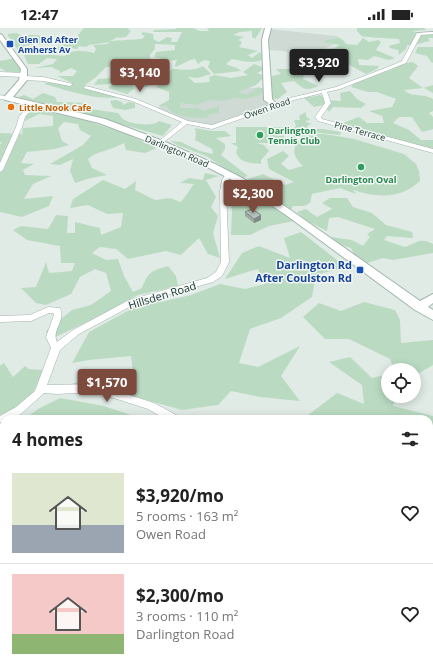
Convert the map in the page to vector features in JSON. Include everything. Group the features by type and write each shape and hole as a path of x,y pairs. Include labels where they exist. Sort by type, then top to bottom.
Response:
{"street":[{"path":"268,28 265,40 268,100 274,105"},
{"name":"Owen Road","path":"86,88 134,100 186,122 212,127 311,93 338,88 404,62 419,34 433,32"},
{"path":"0,36 22,65 24,76"},
{"path":"0,74 24,76 70,84"},
{"path":"4,98 24,76"},
{"name":"Pine Terrace","path":"324,91 328,103 318,114 320,120 433,151"},
{"name":"Darlington Road","path":"4,98 102,121 160,144 228,175 289,213 428,310"},
{"path":"0,170 24,111 33,104"},
{"path":"160,144 186,122"},
{"name":"Hillsden Road","path":"56,348 82,328 132,302 210,280 219,274 225,262 223,191 225,180 228,175"},
{"path":"428,310 433,298"},
{"path":"0,319 31,318 48,310 57,310 58,317 50,336 52,344 56,348 41,389 34,398 10,415"},
{"path":"41,389 57,390 95,388 151,406 167,415"}],"shaded area":[{"path":"270,29 337,36 339,38 333,45 300,58 284,51 267,50 266,40"},
{"path":"192,87 265,88 273,105 211,127 190,122 156,109"}],"green space":[{"path":"84,28 127,28 131,31 126,37 118,37 110,41 142,39 145,36 141,34 143,32 153,34 154,40 159,42 167,37 172,38 171,42 177,42 182,32 153,32 154,30 176,28 194,28 197,30 209,31 207,28 262,28 255,39 252,37 252,31 240,32 233,35 244,37 238,40 242,42 239,47 258,51 248,55 252,58 260,52 265,58 253,62 232,59 226,64 241,71 214,74 208,67 210,61 204,60 198,64 195,59 189,60 175,67 177,60 167,61 162,65 159,64 162,59 154,57 156,52 175,50 175,45 155,44 155,49 150,55 150,60 157,60 149,62 151,66 148,72 161,77 147,87 132,85 134,89 127,94 108,88 112,84 94,85 98,79 110,78 122,73 117,66 106,67 85,85 87,89 119,97 101,98 44,84 50,81 68,86 72,83 57,76 73,76 77,71 71,68 60,73 60,71 51,67 34,68 53,64 57,59 47,58 39,64 28,64 24,55 65,56 71,52 78,51 94,53 96,49 93,45 107,44 110,42 89,45 86,47 79,46 77,49 72,48 66,51 56,49 62,44 77,40 78,35"},
{"path":"357,28 424,28 426,30 411,31 423,33 424,35 433,35 433,38 428,38 430,41 407,45 406,49 399,55 398,50 390,48 389,46 400,43 399,39 362,36 357,31"},
{"path":"17,33 22,36 24,40 28,37 26,35 37,35 49,39 48,45 37,44 24,46 27,49 18,50 7,34"},
{"path":"340,38 346,44 357,45 363,38 369,42 378,40 381,42 376,50 395,58 389,60 374,56 368,60 358,59 359,65 379,66 377,69 366,74 346,63 336,68 321,72 305,70 303,79 319,86 311,89 305,89 294,81 281,83 287,92 278,99 269,98 269,85 272,76 281,74 276,69 290,69 297,65 305,64 311,67 337,60 336,55 339,52 333,52 296,61 290,60 321,48 337,47 339,45 323,42 326,40"},
{"path":"418,47 433,47 433,63 427,56 415,53"},
{"path":"15,58 16,64 27,69 24,72 7,72 0,68 0,61"},
{"path":"413,62 418,66 409,78 423,88 433,85 433,93 424,88 404,90 411,94 426,96 433,99 433,111 429,113 433,117 433,129 422,132 412,117 399,117 393,123 409,130 421,140 433,140 433,152 367,133 343,123 359,117 367,123 384,123 382,116 369,111 392,107 396,99 377,92 368,92 351,87 355,82 391,70 400,64"},
{"path":"254,64 262,67 263,70 257,73 265,76 256,85 238,92 244,94 249,93 258,87 266,90 260,95 246,99 233,98 223,101 209,100 197,105 180,103 180,108 198,108 204,111 219,106 219,113 210,114 206,118 190,117 174,113 166,106 158,106 169,100 169,92 156,87 166,78 166,75 172,69 192,70 203,66 211,74 198,78 188,77 195,83 210,82 209,77 215,75 231,78 248,75 243,72"},
{"path":"350,91 357,99 366,104 361,108 333,107 329,112 324,105 314,107 304,98 321,95 326,100 341,101 340,93"},
{"path":"43,93 55,97 57,102 88,103 90,109 118,113 123,119 132,123 152,124 159,121 172,125 163,136 18,97 24,95 33,99"},
{"path":"116,100 122,102 123,105 129,102 135,103 135,108 125,110 113,108 110,101"},
{"path":"36,109 88,121 126,134 157,148 145,153 126,150 124,143 96,154 88,159 92,168 107,175 75,183 70,171 73,159 60,165 50,164 83,145 91,136 80,130 78,124 64,122 58,128 62,141 69,145 55,149 27,152 21,163 34,164 23,170 25,175 51,176 33,184 24,199 53,196 49,206 22,217 0,212 0,145 2,142 0,142 0,133 22,134 23,128 53,126 53,116 39,114 25,121 26,115"},
{"path":"306,112 306,116 310,120 305,121 311,124 307,126 309,129 323,129 341,132 340,135 312,132 305,136 325,134 354,139 404,154 416,164 419,171 420,181 413,187 397,194 379,195 362,193 353,190 356,194 340,188 312,194 310,203 304,206 293,206 289,213 294,221 269,226 250,235 231,235 232,211 230,191 242,186 248,179 263,174 285,185 294,182 269,169 267,159 283,151 289,156 281,164 289,170 303,166 294,152 298,141 302,137 296,137 293,140 293,136 290,132 296,126 294,120 300,120 299,116"},
{"path":"236,127 283,127 285,143 256,143 264,145 269,151 261,160 261,164 246,162 238,156 236,152 238,147 231,143 236,143"},
{"path":"195,128 212,131 225,131 231,136 216,138 225,144 225,149 221,155 248,176 241,178 206,156 177,145 171,141 181,142 200,151 213,154 212,149 195,140"},
{"path":"205,173 219,176 206,180 216,197 211,207 218,216 213,233 220,258 208,254 199,238 181,255 166,251 128,259 116,249 100,247 92,253 106,260 118,259 124,276 133,292 142,288 148,275 158,269 168,266 176,276 178,286 138,295 104,314 49,340 46,331 72,310 91,305 111,291 106,273 95,269 80,277 71,294 46,305 36,303 21,288 36,287 46,262 49,273 72,271 75,263 61,263 60,246 27,240 13,230 21,226 48,229 56,215 68,216 67,233 75,233 75,222 100,228 101,235 121,227 123,213 107,214 88,205 70,208 73,199 103,180 125,189 136,181 135,190 155,200 170,198 181,202 194,184 180,183 189,178 203,180"},
{"path":"330,198 347,198 353,207 372,213 386,225 412,232 413,238 387,236 384,240 405,247 419,241 425,241 433,244 433,253 393,260 383,258 367,263 354,254 351,248 338,244 331,237 352,240 363,246 370,237 367,234 375,229 338,217 329,218 327,231 307,221 297,212 306,209 317,217 332,209 322,203"},
{"path":"301,232 346,267 316,275 312,297 281,318 250,329 239,363 258,367 300,346 281,376 300,401 260,397 231,391 218,405 182,410 136,397 102,394 64,386 91,379 134,378 131,356 72,363 89,332 133,308 191,295 220,284 245,289 265,284 258,269 225,279 242,253 259,246 290,258 284,238"},
{"path":"364,302 395,310 400,320 401,343 433,340 433,365 421,372 421,363 391,363 390,359 349,339 325,339 303,317 319,303 341,311"},
{"path":"350,357 372,378 381,376 381,403 394,403 393,406 429,415 308,415 337,393 364,404 362,385 329,362"},
{"path":"4,363 13,377 25,366 29,369 43,370 29,402 0,415 0,366"},
{"path":"60,398 104,406 131,415 30,415"}],"building":[{"path":"252,209 261,215 254,219 245,212"}],"place":[{"name":"Glen Rd After Amherst Av","path":"10,44"},
{"name":"Little Nook Cafe","path":"11,107"},
{"name":"Darlington Tennis Club","path":"260,135"},
{"name":"Darlington Oval","path":"361,167"},
{"name":"Darlington Rd After Coulston Rd","path":"360,270"}]}
